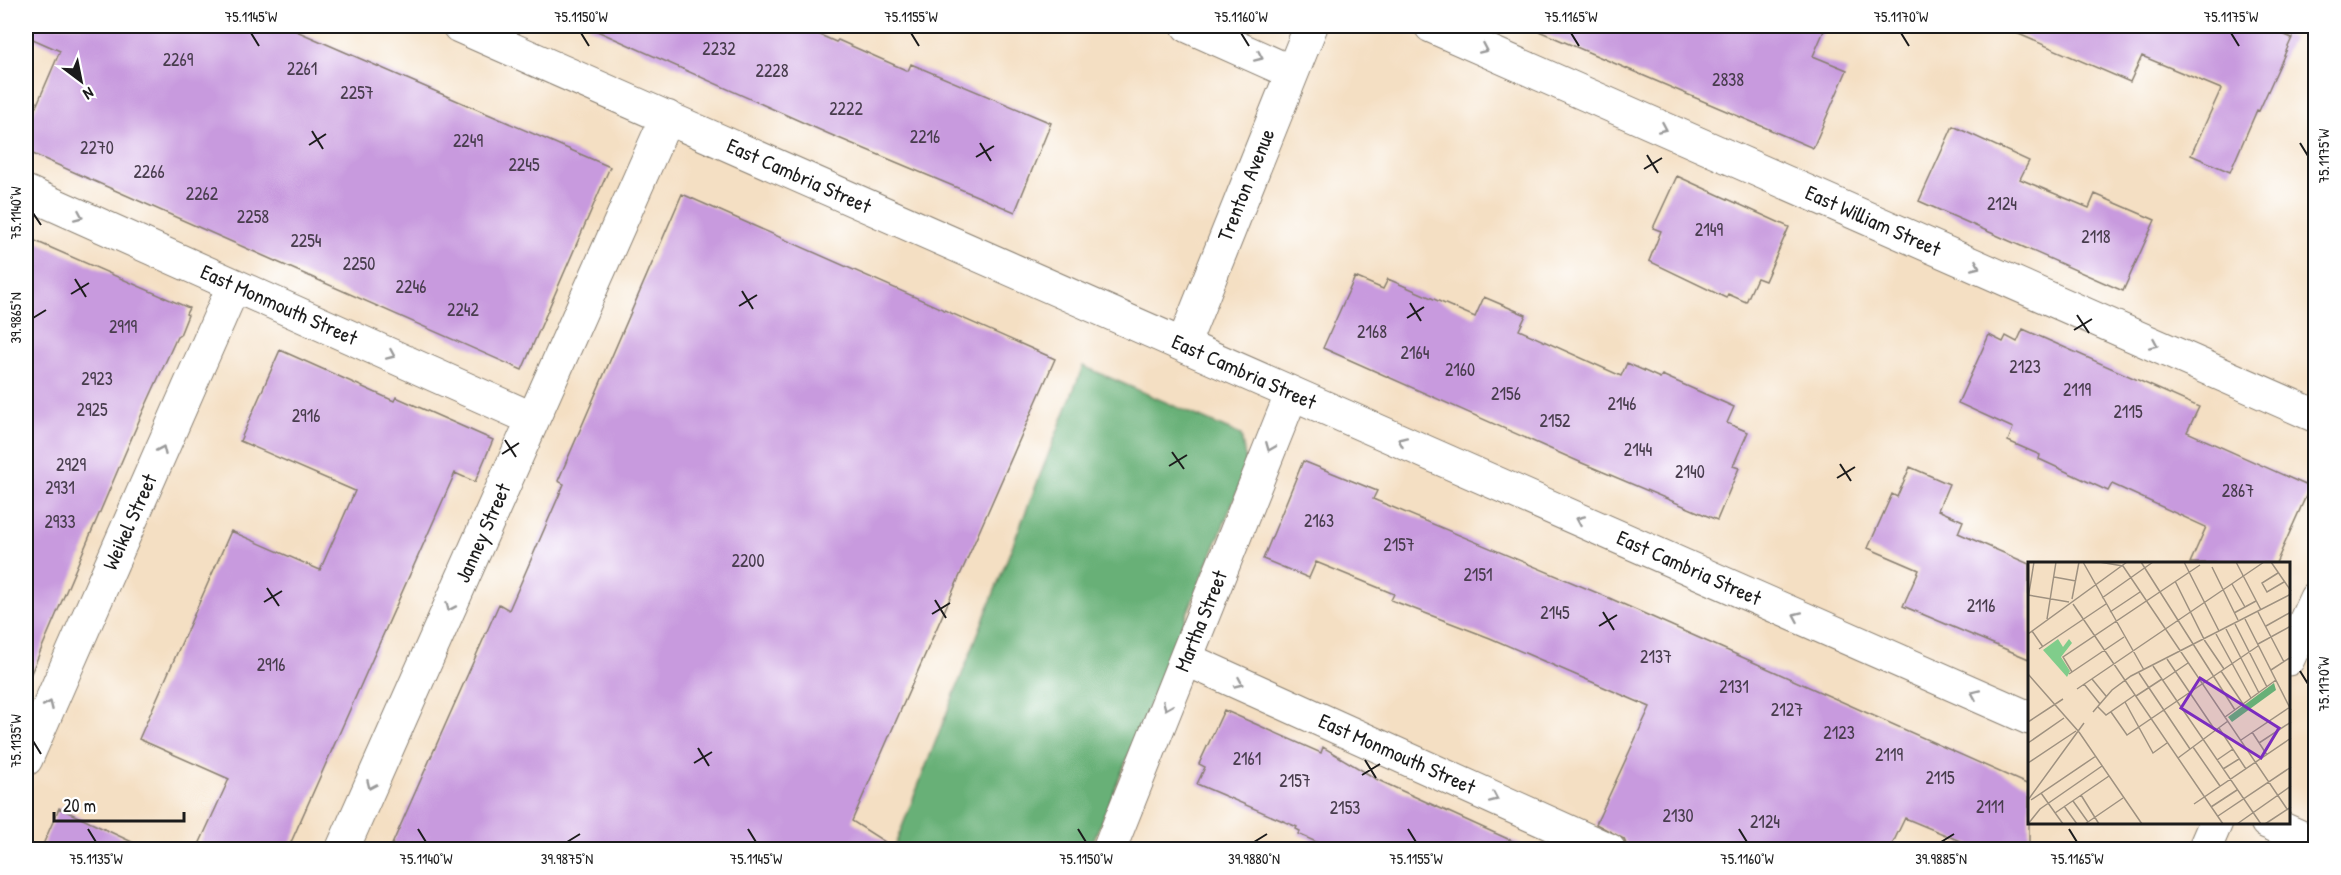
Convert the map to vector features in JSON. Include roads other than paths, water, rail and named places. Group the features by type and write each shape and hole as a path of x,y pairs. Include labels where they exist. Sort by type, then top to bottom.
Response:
{"street":[{"name":"East Cambria Street","path":"459,26 2028,718"},
{"path":"1188,26 1291,72"},
{"name":"Trenton Avenue","path":"1183,345 1311,26"},
{"name":"East William Street","path":"1431,26 2316,416"},
{"name":"Janney Street","path":"342,849 667,117"},
{"name":"East Monmouth Street","path":"26,192 533,419"},
{"name":"Weikel Street","path":"26,759 234,285"},
{"name":"Martha Street","path":"1109,849 1292,393"},
{"path":"2290,657 2316,598"},
{"name":"East Monmouth Street","path":"1186,659 1609,849"},
{"path":"2204,849 2215,824"},
{"path":"2271,824 2316,844"}]}
